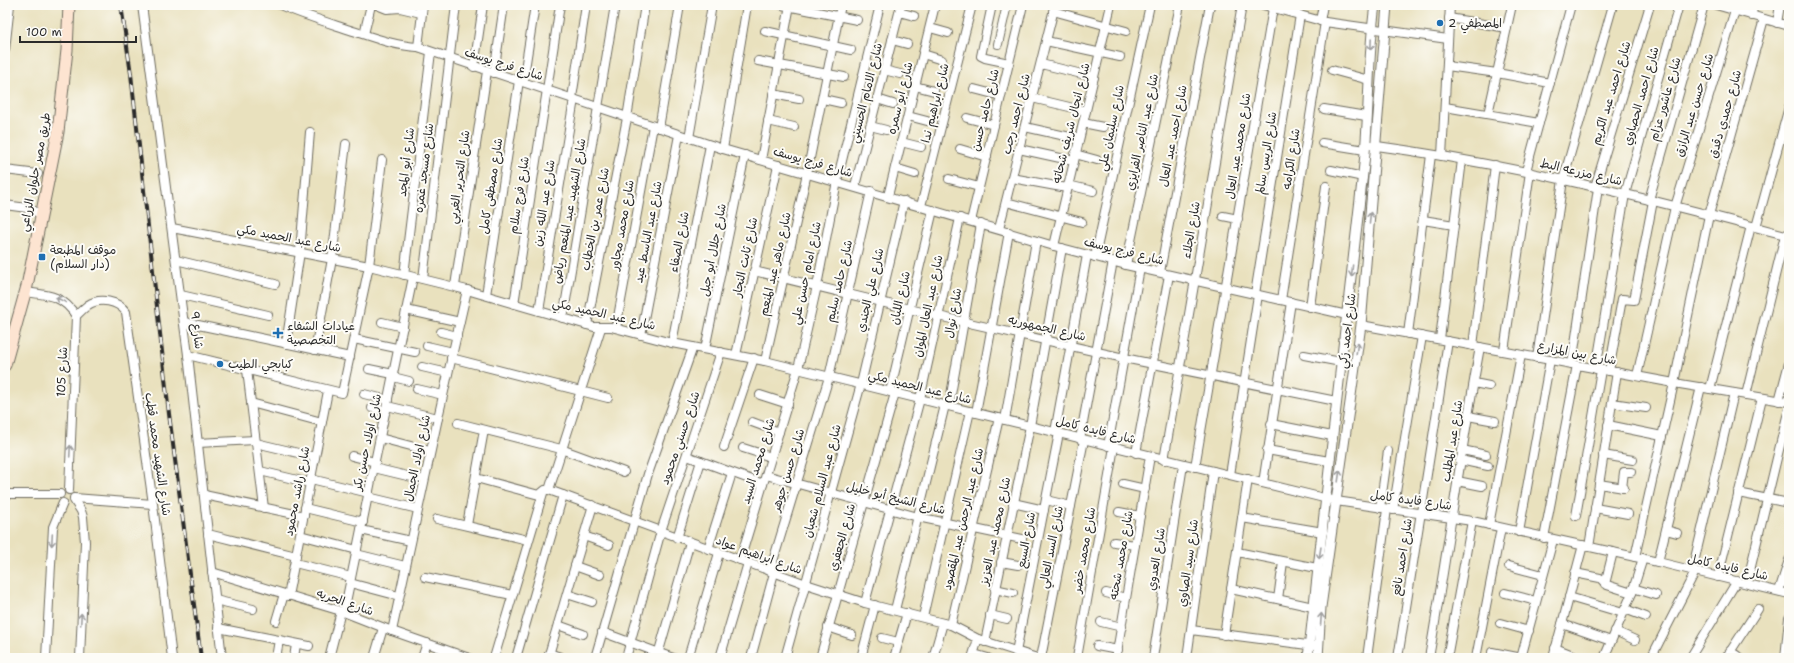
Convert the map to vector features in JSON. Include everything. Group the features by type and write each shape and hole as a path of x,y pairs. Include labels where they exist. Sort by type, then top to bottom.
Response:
{"main road":[{"name":"طريق مصر حلوان الزراعي","path":"5,365 25,292 53,160 64,92 68,5"}],"street":[{"name":"شارع 9","path":"142,5 181,295 222,658"},
{"name":"شارع فرج يوسف","path":"280,5 293,8 399,45 418,47 710,145 855,186 1036,241 1126,265 1347,315"},
{"path":"364,34 371,5"},
{"path":"377,5 387,8 422,9 418,47"},
{"name":"شارع مسجد غمره","path":"423,279 456,5"},
{"path":"474,67 483,5"},
{"name":"شارع التحرير الغربي","path":"455,286 490,72 504,5"},
{"name":"شارع مصطفى كامل","path":"486,295 535,5"},
{"name":"شارع فرج سلام","path":"514,304 560,5"},
{"name":"شارع عبد الله زين","path":"539,311 573,99 586,5"},
{"name":"شارع الشهيد عبد المنعم رياض","path":"563,318 615,5"},
{"name":"شارع عمر بن الخطاب","path":"587,325 627,118 646,5"},
{"name":"شارع محمد مجاور","path":"616,328 680,5"},
{"path":"689,138 712,5"},
{"path":"723,149 747,5"},
{"name":"شارع ماهر عبد المنعم","path":"765,360 823,99 841,5"},
{"name":"شارع امام حسن علي","path":"798,369 817,286 837,181 880,5"},
{"name":"شارع أبو سمره","path":"888,196 935,5"},
{"name":"شارع ابراهيم ندا","path":"921,206 972,5"},
{"path":"992,5 980,56 1009,63"},
{"path":"998,44 1007,5"},
{"name":"شارع حامد حسن","path":"971,221 1023,5"},
{"name":"شارع انجال شريف شحاته","path":"1046,340 1058,247 1060,216 1111,5"},
{"name":"شارع سليمان علي","path":"1071,346 1150,5"},
{"name":"شارع عبد الناصر الفرايزي","path":"1126,265 1180,5"},
{"name":"شارع احمد عبد العال","path":"1160,272 1210,5"},
{"name":"شارع الجلاء","path":"1164,460 1242,5"},
{"name":"شارع الكرامه","path":"1281,300 1322,21 1323,5"},
{"name":"شارع احمد زكي","path":"1308,658 1317,568 1323,532 1329,461 1363,177 1371,29 1375,5"},
{"name":"شارع احمد زكي","path":"1318,658 1321,607 1361,325 1387,5"},
{"path":"1442,156 1450,5"},
{"path":"1488,114 1512,5"},
{"path":"1504,351 1528,172 1539,123 1570,5"},
{"path":"1537,358 1563,180 1613,5"},
{"name":"شارع احمد عبد الكريم","path":"1522,658 1543,575 1574,365 1596,188 1650,5"},
{"name":"شارع احمد الحصاوي","path":"1606,370 1625,194 1679,5"},
{"name":"شارع عاشور عزام","path":"1606,370 1622,299 1634,300 1651,201 1704,5"},
{"path":"1752,16 1753,5"},
{"path":"1777,23 1780,5"},
{"path":"5,50 8,6"},
{"path":"761,160 779,65 787,6 857,20"},
{"path":"1267,6 1296,11 1322,21 1448,39"},
{"name":"شارع محمد عبد العال","path":"1195,467 1238,219 1267,6"},
{"path":"1720,6 1789,26"},
{"path":"900,8 914,16"},
{"name":"شارع الامام الحسيني","path":"855,186 900,8"},
{"path":"1054,8 1126,31"},
{"name":"شارع احمد رجب","path":"999,229 1054,8"},
{"name":"شارع الريس سالم","path":"1230,475 1296,11"},
{"name":"شارع حسن عبد الرازق","path":"1637,376 1675,207 1735,11"},
{"path":"1449,18 1507,28"},
{"name":"شارع حمدي دقدق","path":"1634,556 1674,383 1709,215 1764,19"},
{"path":"930,28 948,33"},
{"path":"765,31 851,50"},
{"path":"892,40 907,44"},
{"path":"1046,41 1120,57"},
{"name":"شارع أبو المجد","path":"404,275 432,52"},
{"path":"923,54 942,60"},
{"path":"758,61 844,77"},
{"path":"1041,64 1094,77"},
{"path":"1447,66 1497,73 1550,83"},
{"path":"884,70 900,74"},
{"path":"1332,70 1369,80"},
{"path":"915,86 934,91"},
{"path":"974,89 1001,96"},
{"path":"773,94 800,99"},
{"path":"1032,98 1086,111"},
{"path":"823,99 841,103"},
{"path":"877,99 894,104"},
{"path":"1445,107 1539,123"},
{"path":"1710,389 1754,227 1789,107"},
{"path":"1324,109 1366,116"},
{"path":"908,116 927,121"},
{"path":"967,118 994,125"},
{"path":"768,121 794,127"},
{"path":"1083,123 1103,128"},
{"path":"870,126 886,130"},
{"path":"1025,127 1079,139"},
{"path":"286,344 300,252 310,132"},
{"name":"شارع عبد الباسط عيد","path":"641,335 679,135"},
{"path":"902,142 921,147"},
{"name":"شارع مزرعه البط","path":"1322,143 1365,147 1376,145 1495,165 1625,194 1787,236"},
{"path":"315,350 332,259 346,144"},
{"name":"شارع الصفاء","path":"672,343 710,145"},
{"path":"960,149 986,157"},
{"path":"1020,149 1096,160"},
{"path":"1408,334 1431,154"},
{"name":"شارع جلال أبو جبل","path":"705,349 745,155"},
{"path":"188,355 342,394 369,266 382,160"},
{"name":"شارع احمد نافع","path":"1398,658 1421,512 1444,340 1454,225 1462,160"},
{"name":"شارع ثابت النجار","path":"736,355 778,165"},
{"name":"شارع عبد المطلب","path":"1429,658 1453,517 1460,460 1474,383 1495,165"},
{"path":"895,168 915,174"},
{"path":"5,170 38,174"},
{"path":"1330,170 1363,177"},
{"path":"1012,178 1093,191"},
{"path":"949,179 979,186"},
{"path":"1310,307 1326,186"},
{"name":"شارع حامد سليم","path":"829,377 871,191"},
{"name":"شارع علي الجندي","path":"861,384 904,201"},
{"path":"1006,202 1082,222"},
{"path":"5,205 27,208 41,214"},
{"name":"شارع اللبان","path":"893,392 910,309 933,210"},
{"path":"1223,216 1238,219"},
{"name":"شارع عبد العال الموان","path":"865,603 920,399 960,218"},
{"path":"1423,220 1454,225"},
{"name":"شارع نوال","path":"895,610 947,406 964,322 981,224"},
{"name":"شارع عبد الحميد مكي","path":"172,228 369,266 455,286 587,325 601,328 616,328 672,343 765,360 1030,426"},
{"path":"923,617 992,328 1009,232"},
{"path":"1746,395 1787,236"},
{"name":"شارع عبد الرحمن عبد المقصود","path":"951,625 1002,419 1020,334 1036,241"},
{"path":"176,260 275,284"},
{"name":"شارع السد العالي","path":"1041,658 1071,506 1096,352 1113,261"},
{"name":"شارع محمد خضر","path":"1077,658 1124,358 1140,268"},
{"name":"شارع الجمهوريه","path":"754,271 938,316 1096,352 1336,401"},
{"path":"1136,453 1169,274"},
{"name":"شارع اولاد حسن بكر","path":"329,658 351,580 413,277"},
{"name":"شارع اولاد الجمال","path":"392,631 430,451 467,290"},
{"path":"25,292 60,299 70,306 76,316"},
{"path":"181,295 268,315"},
{"name":"شارع الشهيد محمد قطب","path":"76,316 89,304 98,301 117,303 126,312 153,504 172,658"},
{"path":"1263,482 1291,302"},
{"path":"406,310 460,322"},
{"name":"شارع 105","path":"69,490 76,316"},
{"path":"184,322 350,357"},
{"path":"382,322 403,327"},
{"name":"شارع بين المزارع","path":"1361,325 1701,388 1789,402"},
{"path":"494,658 528,540 561,449 601,328"},
{"path":"441,332 457,336"},
{"path":"1367,658 1387,509 1422,336"},
{"path":"354,339 415,352"},
{"name":"شارع محمد عبد العزيز","path":"973,656 981,640 990,615 1030,426 1046,340"},
{"path":"427,346 452,355 608,398"},
{"name":"شارع السبع","path":"1016,652 1046,500 1071,346"},
{"path":"595,658 648,474 693,347"},
{"name":"شارع حسني محمود","path":"626,658 661,531 721,352"},
{"path":"1304,355 1341,362"},
{"path":"1489,525 1521,355"},
{"path":"724,446 754,358"},
{"path":"1519,532 1550,360"},
{"path":"1779,401 1789,363"},
{"path":"422,367 448,373"},
{"path":"369,369 409,381"},
{"name":"شارع محمد السيد","path":"720,658 763,484 798,369"},
{"path":"247,370 264,508"},
{"path":"1553,658 1575,573 1586,546 1595,508 1612,403 1606,370"},
{"path":"1576,516 1606,370"},
{"name":"شارع حسن جوهر","path":"751,658 772,572 829,377"},
{"path":"1474,383 1489,386"},
{"name":"شارع عبد السلام شعبان","path":"785,658 861,384"},
{"path":"1658,562 1701,388"},
{"path":"417,389 443,395"},
{"name":"شارع راشد محمود","path":"276,621 286,595 295,559 328,391"},
{"name":"شارع الجعفري","path":"822,658 828,627 864,503 893,392"},
{"path":"1651,658 1693,572 1734,393"},
{"path":"364,394 387,406 438,418"},
{"path":"760,395 788,404"},
{"path":"1718,577 1762,398"},
{"path":"251,403 322,422"},
{"path":"1612,403 1646,408"},
{"path":"372,408 387,406"},
{"path":"1747,583 1789,408"},
{"path":"1468,416 1495,421"},
{"path":"752,422 779,432"},
{"path":"458,423 561,449 624,472"},
{"path":"1271,424 1332,436"},
{"path":"1608,425 1662,436"},
{"name":"شارع فايده كامل","path":"1030,426 1183,465 1263,482 1325,499 1387,509 1453,517 1548,539 1643,558 1693,572 1747,583 1789,594"},
{"path":"467,526 484,430"},
{"path":"380,438 430,451"},
{"path":"198,443 256,442 315,457"},
{"path":"743,448 771,457"},
{"path":"1267,450 1329,461"},
{"path":"1462,450 1486,455"},
{"path":"1387,509 1388,452"},
{"path":"1603,455 1633,460"},
{"path":"352,456 374,465 424,480"},
{"path":"687,456 763,484"},
{"name":"شارع محمد شحته","path":"1117,654 1150,456"},
{"path":"1460,460 1488,466"},
{"path":"677,538 701,461"},
{"name":"شارع العدوي","path":"1153,658 1183,465"},
{"path":"260,471 311,481 418,509"},
{"name":"شارع سيد الصاوي","path":"1187,658 1213,472"},
{"path":"1599,484 1623,488 1624,472 1631,472"},
{"path":"708,549 732,473"},
{"name":"شارع الشيخ أبو خليل","path":"766,475 918,518 1022,538"},
{"name":"شارع ابراهيم عواد","path":"476,478 539,495 546,492 563,495 593,505 677,538 837,595 951,625 981,640 1025,656 1037,658"},
{"path":"1224,635 1248,479"},
{"path":"1457,481 1482,486"},
{"path":"1123,484 1145,489"},
{"path":"46,658 53,527 63,491 69,490 74,494 74,499 81,511 85,536 80,658"},
{"path":"1738,493 1789,503"},
{"path":"5,494 62,498 69,504 74,499 153,504"},
{"path":"204,495 264,508 305,512 362,526 411,541"},
{"path":"516,658 563,495"},
{"path":"1046,500 1071,506"},
{"path":"1013,503 1044,510"},
{"path":"563,658 548,655 593,505"},
{"path":"1595,508 1628,514"},
{"path":"1119,512 1140,516"},
{"path":"1242,518 1323,532"},
{"path":"436,519 528,540"},
{"path":"1447,658 1472,521"},
{"path":"1476,658 1501,528"},
{"path":"1666,530 1677,532"},
{"path":"208,534 295,559 399,596"},
{"path":"300,535 405,566"},
{"path":"584,536 609,545"},
{"path":"658,655 690,542"},
{"path":"1114,542 1135,545"},
{"path":"1237,552 1317,568"},
{"path":"1605,584 1613,552"},
{"path":"688,658 719,553"},
{"path":"1604,658 1633,590 1643,558"},
{"path":"1779,591 1789,560"},
{"path":"1000,562 1018,565"},
{"path":"1278,599 1284,562"},
{"path":"575,566 600,575"},
{"path":"1509,566 1543,575"},
{"name":"شارع الحريه","path":"212,572 343,612 383,628 469,658"},
{"path":"1575,573 1600,578 1605,584 1656,595"},
{"path":"425,577 512,595"},
{"path":"1690,658 1737,581"},
{"path":"995,589 1013,593"},
{"path":"1231,589 1313,607"},
{"path":"1106,593 1126,598"},
{"path":"1505,593 1536,601"},
{"path":"567,594 592,602"},
{"path":"1569,597 1646,617"},
{"path":"215,600 253,609"},
{"path":"861,658 875,605"},
{"path":"1741,658 1728,655 1758,609"},
{"path":"894,658 906,613"},
{"path":"990,615 1008,619"},
{"path":"1785,658 1789,618"},
{"path":"1101,622 1122,627"},
{"path":"933,658 943,623"},
{"path":"1500,624 1529,631"},
{"path":"1562,624 1611,641"},
{"path":"558,625 583,634"},
{"path":"828,627 852,634"},
{"path":"218,628 309,646"},
{"path":"374,658 383,628"},
{"path":"1191,630 1309,646 1319,646"},
{"path":"1615,631 1635,640"},
{"path":"602,632 658,655 673,658"},
{"path":"882,638 898,642"},
{"path":"276,658 279,640"},
{"path":"422,658 427,643"},
{"path":"294,658 296,644"},
{"path":"1097,646 1117,654"},
{"path":"1555,648 1580,658"},
{"path":"1492,652 1522,658"},
{"path":"973,656 988,658"}],"railway":[{"path":"121,5 131,74 169,414 201,658"}],"place":[{"name":"المصطفي 2","path":"1440,23"},
{"name":"موقف المطبعة (دار السلام)","path":"42,257"},
{"name":"عيادات الشفاء التخصصية","path":"278,333"},
{"name":"كبابجي الطيب","path":"220,364"}]}
